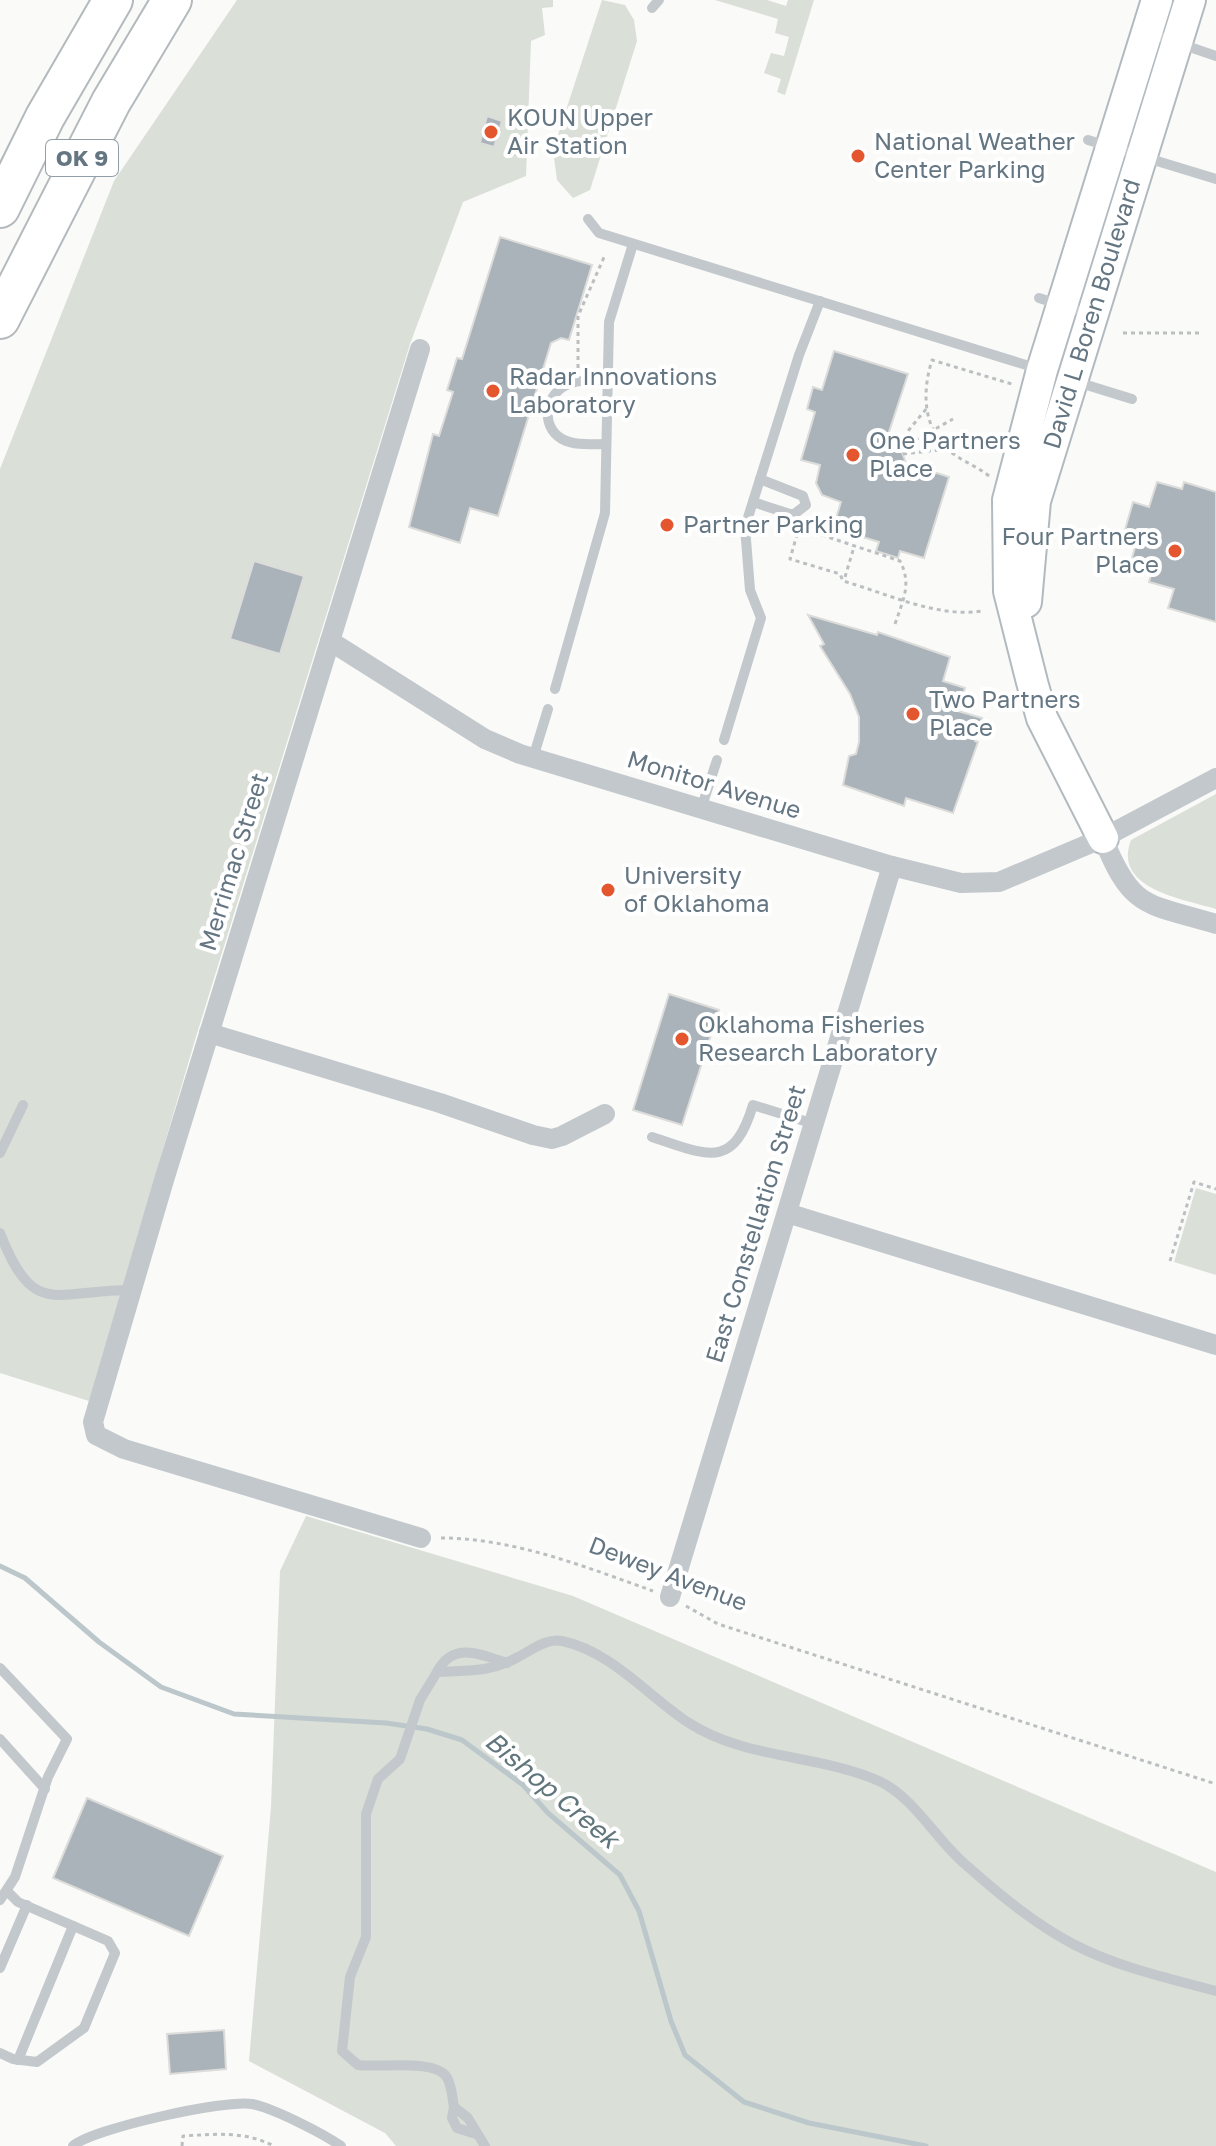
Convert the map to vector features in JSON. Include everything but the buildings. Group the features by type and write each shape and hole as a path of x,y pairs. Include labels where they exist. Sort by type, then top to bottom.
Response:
{"highway":[{"name":"OK 9","path":"0,208 45,117 113,0"},
{"name":"OK 9","path":"0,319 111,102 172,0"}],"street":[{"name":"David L Boren Boulevard","path":"1103,838 1042,718 1023,635 1009,591 1008,500 1042,370 1051,302 1100,143 1147,33 1157,0"},
{"name":"David L Boren Boulevard","path":"1017,475 1071,380 1190,0"},
{"name":"Merrimac Street","path":"420,349 131,1290 101,1390 93,1429 103,1440 155,1460 421,1538"},
{"name":"Monitor Avenue","path":"330,641 485,739 533,758 892,866 981,885 1028,872 1103,838 1216,778"},
{"path":"1103,838 1121,880 1139,899 1216,924"},
{"name":"East Constellation Street","path":"670,1597 892,866"},
{"path":"209,1033 552,1139 605,1114"},
{"path":"787,1213 1216,1345"}],"lane":[{"path":"1147,33 1216,56"},
{"path":"1100,143 1216,179"},
{"path":"588,219 599,233 1132,399"},
{"path":"555,689 605,513 609,322 633,244"},
{"path":"724,740 761,618 750,590 745,527 820,301"},
{"path":"1051,302 1092,314"},
{"path":"606,382 573,382 564,386 555,392 547,413 548,422 559,438 575,443 606,444"},
{"path":"753,502 793,515 802,512 806,505 803,496 760,479"},
{"path":"533,758 548,709"},
{"path":"701,809 717,760"},
{"path":"0,1153 23,1105"},
{"path":"652,1137 716,1155 731,1149 739,1140 753,1105 814,1124"},
{"path":"0,1233 22,1279 43,1294 131,1290"},
{"path":"437,1672 470,1674 507,1663 550,1641 565,1642 603,1660 689,1723 710,1734 758,1751 880,1782 901,1796 965,1864 1027,1916 1070,1942 1124,1966 1216,1991"},
{"path":"485,2146 468,2118 454,2107 449,2084 441,2071 425,2066 358,2065 342,2051 350,1977 366,1937 366,1814 378,1779 400,1759 420,1700 449,1656 460,1652 483,1654 507,1663"},
{"path":"0,1668 67,1739 4,1896 108,1941 115,1953 84,2028 37,2062 18,2060 0,2053"},
{"path":"0,1739 45,1789"},
{"path":"0,1968 27,1905"},
{"path":"18,2060 73,1926"},
{"path":"76,2143 166,2116 230,2104 251,2104 341,2146"}],"path":[{"path":"578,368 579,311 587,303 605,255"},
{"path":"1123,333 1199,333"},
{"path":"947,449 933,430 927,408 926,383 932,360 1017,388"},
{"path":"898,443 927,408"},
{"path":"901,448 953,419"},
{"path":"903,454 947,449 1017,475"},
{"path":"843,581 840,574 790,559 798,531 804,529 900,561 908,579 895,624"},
{"path":"843,581 855,545"},
{"path":"843,581 953,614 983,611"},
{"path":"1170,1261 1194,1182 1216,1189"},
{"name":"Dewey Avenue","path":"421,1538 462,1538 524,1550 670,1597 718,1624 1216,1784"},
{"path":"182,2146 183,2136 222,2133 255,2136 274,2146"}],"shaded area":[{"path":"237,0 553,0 553,7 542,8 545,35 531,41 526,176 463,202 410,344 195,1040 89,1401 0,1373 0,469 114,181"},
{"path":"602,0 625,5 634,20 637,41 590,190 573,198 557,180 553,150"},
{"path":"715,0 767,0 786,6 788,0 814,0 785,95 777,92 781,79 764,73 771,53 784,56 789,37 775,33 778,19"},
{"path":"1216,794 1216,909 1154,889 1141,881 1132,870 1128,857 1131,840"},
{"path":"1196,1188 1216,1194 1216,1275 1174,1262"},
{"path":"306,1516 573,1596 1216,1872 1216,2146 396,2146 385,2133 249,2061 271,1807 280,1571"}],"waterway":[{"name":"Bishop Creek","path":"0,1566 25,1578 99,1642 161,1687 234,1714 386,1723 427,1729 462,1740 523,1785 548,1813 620,1875 639,1911 671,2021 685,2055 744,2102 809,2123 926,2146"}],"place":[{"name":"KOUN Upper Air Station","path":"491,132"},
{"name":"National Weather Center Parking","path":"858,156"},
{"name":"Radar Innovations Laboratory","path":"493,391"},
{"name":"One Partners Place","path":"853,455"},
{"name":"Partner Parking","path":"667,525"},
{"name":"Four Partners Place","path":"1175,551"},
{"name":"Two Partners Place","path":"913,714"},
{"name":"University of Oklahoma","path":"608,890"},
{"name":"Oklahoma Fisheries Research Laboratory","path":"682,1039"}]}
